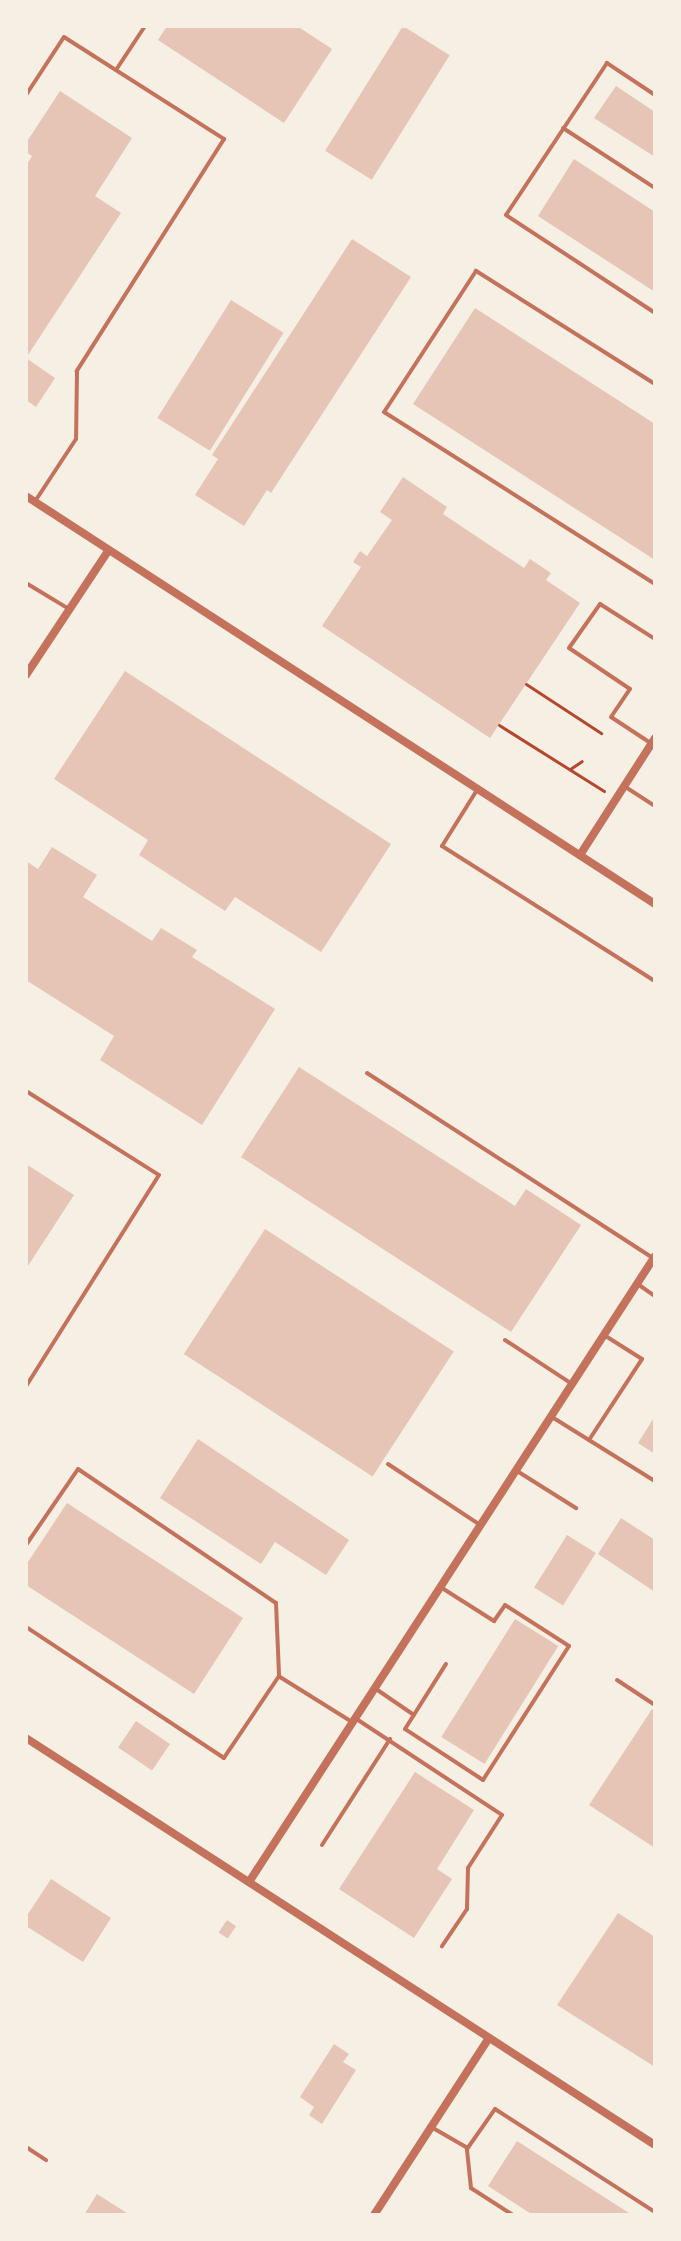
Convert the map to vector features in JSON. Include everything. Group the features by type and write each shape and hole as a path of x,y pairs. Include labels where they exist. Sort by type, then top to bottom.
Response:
{"street":[{"path":"26,496 655,904"},
{"path":"26,675 108,551"},
{"path":"580,855 653,741"},
{"path":"249,1882 654,1257"},
{"path":"26,1738 655,2145"},
{"path":"374,2215 489,2038"}],"lane":[{"path":"116,70 145,26"},
{"path":"26,95 64,37 224,139 77,371 76,439 35,502"},
{"path":"655,95 607,63 506,215 655,313"},
{"path":"563,128 655,188"},
{"path":"655,384 476,271 384,412 655,584"},
{"path":"26,583 69,609"},
{"path":"653,741 611,717 630,689 569,648 600,604 655,639"},
{"path":"624,786 655,806"},
{"path":"477,790 442,846 655,981"},
{"path":"367,1073 654,1257"},
{"path":"26,1091 159,1175 26,1386"},
{"path":"637,1284 655,1296"},
{"path":"589,1440 642,1359 604,1335"},
{"path":"505,1340 572,1384"},
{"path":"551,1416 655,1481"},
{"path":"388,1464 480,1525"},
{"path":"26,1545 78,1469 276,1603 279,1676 224,1758 26,1627"},
{"path":"516,1470 576,1508"},
{"path":"440,1587 494,1621 505,1605 569,1646 483,1780 405,1729 446,1664"},
{"path":"279,1676 390,1739 502,1815 468,1868 467,1909 442,1946"},
{"path":"617,1680 655,1705"},
{"path":"374,1688 414,1715"},
{"path":"322,1845 390,1739"},
{"path":"513,2215 471,2188 467,2149 495,2109 655,2212"},
{"path":"431,2127 467,2149"},
{"path":"26,2147 46,2160"}],"path":[{"path":"526,684 601,733"},
{"path":"499,725 616,798"},
{"path":"570,769 574,763 582,761"}],"building":[{"path":"167,26 297,26 332,49 284,123 158,40"},
{"path":"403,26 450,55 372,180 325,151"},
{"path":"616,86 655,112 655,157 594,118"},
{"path":"60,91 132,138 95,196 121,213 26,358 26,166 32,156 26,152 26,143"},
{"path":"574,159 655,212 655,292 538,216"},
{"path":"352,239 411,277 271,493 267,490 244,526 195,495 218,459 212,455"},
{"path":"231,300 284,333 210,451 157,418"},
{"path":"475,308 655,424 655,560 413,404"},
{"path":"26,358 55,378 36,407 26,400"},
{"path":"403,477 447,507 443,514 524,568 530,559 551,573 546,580 580,603 490,738 322,626 361,567 353,562 360,551 367,556 392,520 380,512"},
{"path":"125,671 391,844 321,952 235,897 225,911 139,855 148,840 54,779"},
{"path":"52,847 97,875 83,897 152,941 161,928 197,950 192,957 275,1009 202,1125 100,1060 114,1036 26,980 26,861 38,869"},
{"path":"299,1067 515,1206 526,1189 581,1225 511,1332 241,1157"},
{"path":"26,1164 74,1195 26,1269"},
{"path":"265,1229 454,1352 373,1477 184,1354"},
{"path":"655,1416 655,1454 638,1443"},
{"path":"198,1439 349,1540 326,1575 275,1542 261,1564 160,1498"},
{"path":"67,1503 243,1618 194,1694 26,1585 26,1565"},
{"path":"621,1518 655,1540 655,1592 598,1554"},
{"path":"567,1535 596,1553 563,1606 534,1588"},
{"path":"515,1619 558,1646 485,1764 441,1737"},
{"path":"652,1709 655,1711 655,1848 589,1805"},
{"path":"136,1721 170,1744 152,1770 118,1748"},
{"path":"415,1772 474,1810 437,1869 452,1879 414,1938 339,1889"},
{"path":"51,1879 111,1918 83,1962 26,1926 26,1917"},
{"path":"618,1913 655,1937 655,2067 557,2005"},
{"path":"227,1920 236,1926 228,1939 219,1932"},
{"path":"334,2044 349,2054 343,2062 356,2070 322,2124 309,2115 314,2107 300,2097"},
{"path":"517,2141 632,2215 533,2215 488,2186"},
{"path":"97,2194 130,2215 84,2215"}]}
